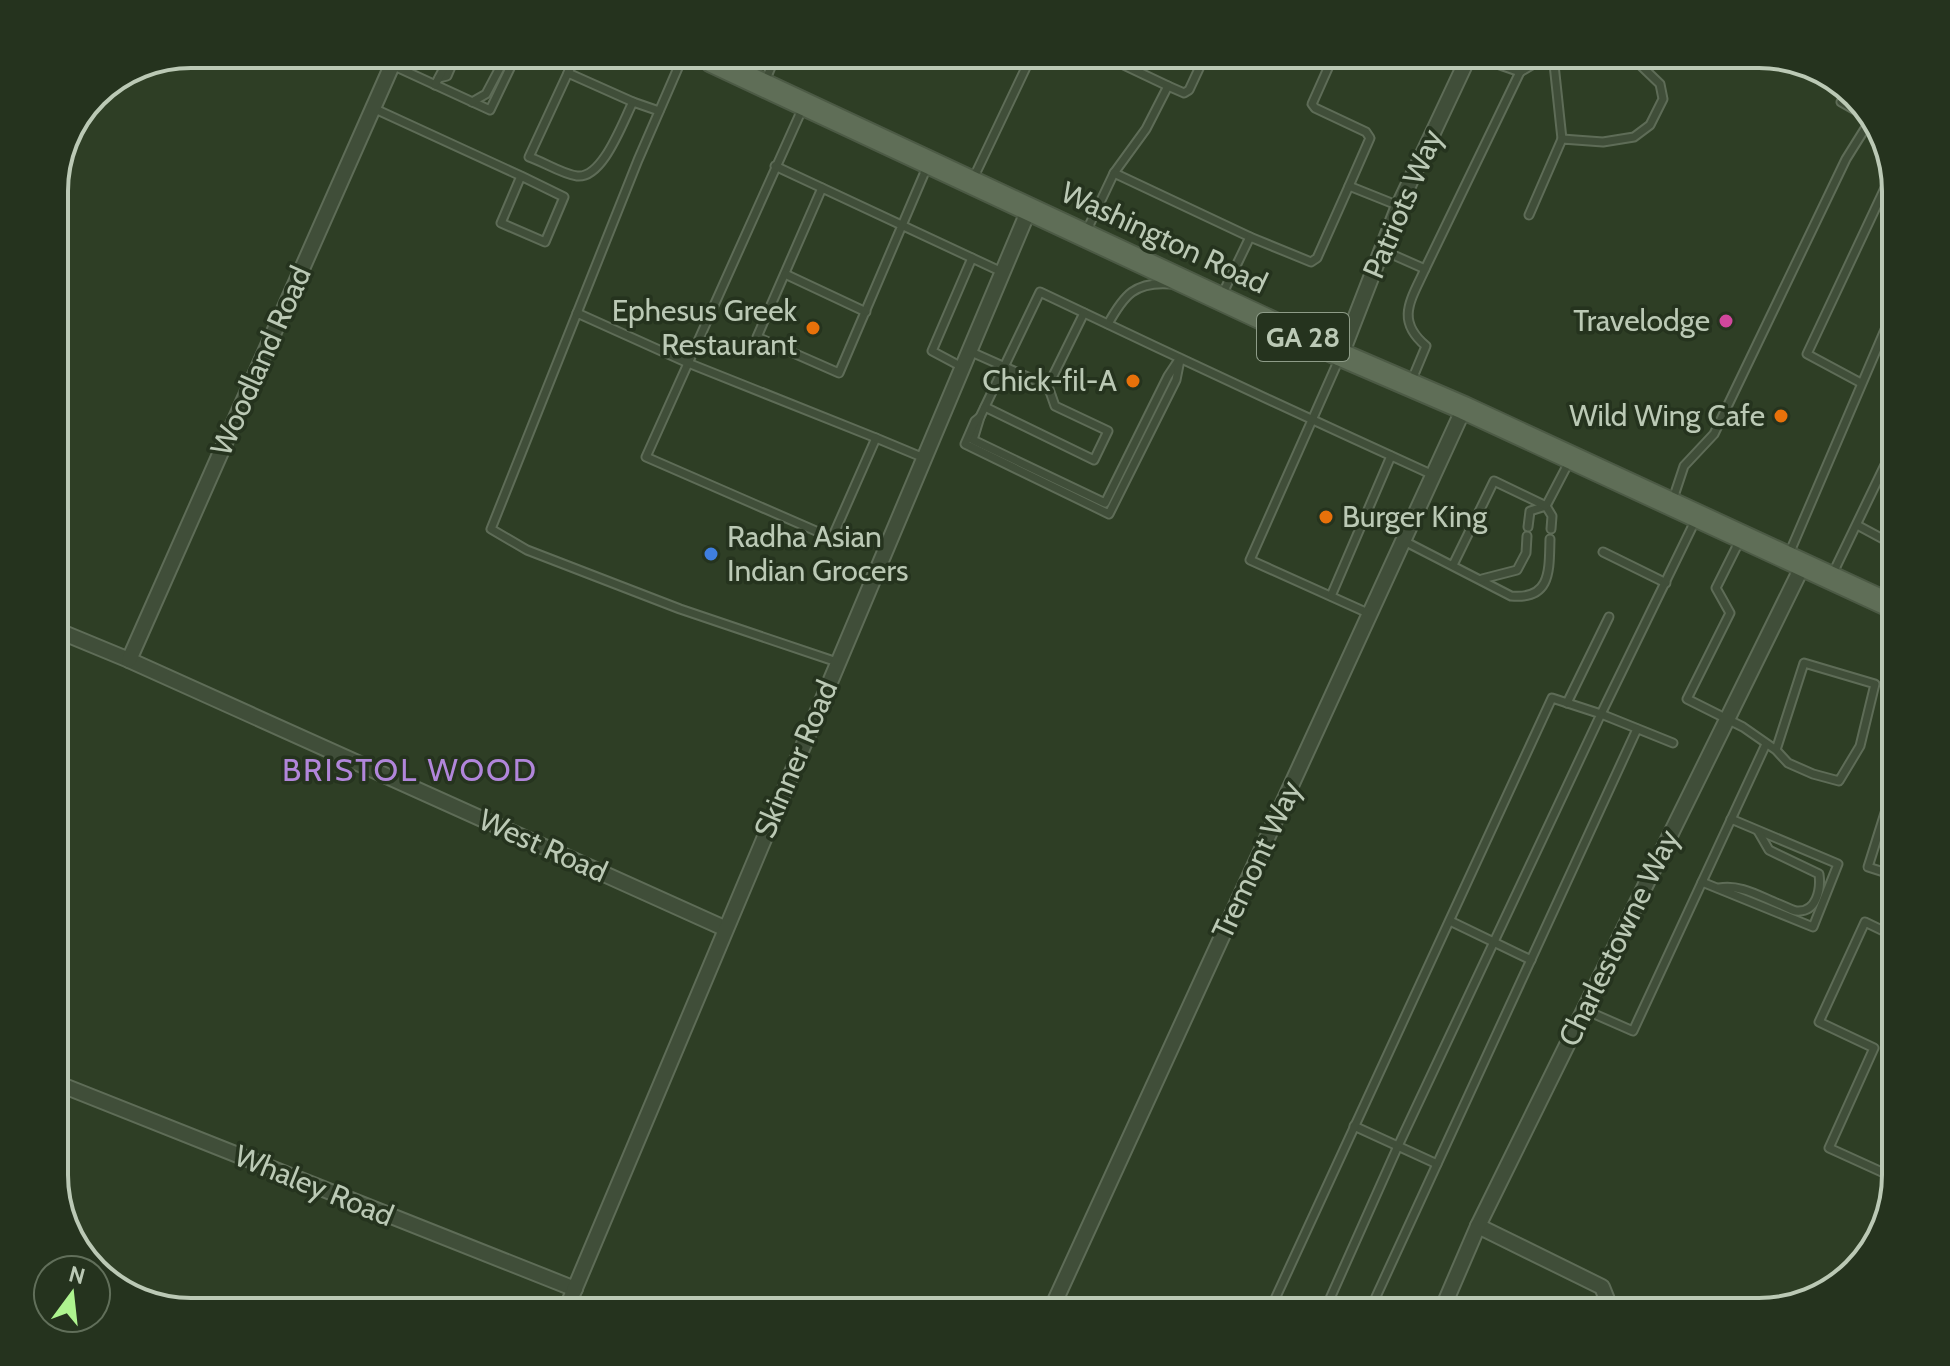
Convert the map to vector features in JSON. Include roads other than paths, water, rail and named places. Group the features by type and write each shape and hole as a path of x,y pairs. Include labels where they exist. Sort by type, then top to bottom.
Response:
{"main road":[{"name":"Washington Road","path":"727,68 1341,355 1464,408 1794,563 1882,598"}],"street":[{"name":"Woodland Road","path":"129,660 390,68"},
{"name":"Patriots Way","path":"1341,355 1399,206 1466,68"},
{"name":"Skinner Road","path":"571,1298 724,928 1030,207"},
{"name":"Tremont Way","path":"1056,1298 1464,408"},
{"name":"Charlestowne Way","path":"1447,1298 1478,1226 1725,719 1794,563"},
{"name":"West Road","path":"68,635 724,928"},
{"name":"Whaley Road","path":"68,1088 575,1289"},
{"path":"1478,1226 1602,1287 1606,1298"}],"lane":[{"path":"403,68 437,81 490,110 510,68"},
{"path":"437,81 444,68"},
{"path":"437,81 447,76 450,68"},
{"path":"472,102 486,94 500,68"},
{"path":"570,68 529,157 579,176 593,172 603,160 633,102"},
{"path":"678,68 491,529 527,550 680,609 837,662"},
{"path":"764,85 771,68"},
{"path":"972,181 1026,68"},
{"path":"1130,68 1184,93 1189,90 1199,68"},
{"path":"1114,173 1311,262 1317,258 1370,138 1366,132 1312,104 1328,68"},
{"path":"1508,68 1520,72"},
{"path":"1409,385 1426,346 1415,337 1408,324 1407,308 1520,72 1527,68"},
{"path":"1529,215 1562,139 1553,68"},
{"path":"1562,139 1603,142 1634,137 1650,125 1663,99 1660,84 1643,68"},
{"path":"568,73 659,111"},
{"path":"1086,234 1114,173 1146,129 1168,86"},
{"path":"1841,102 1845,104"},
{"path":"805,103 646,457 832,538 876,438"},
{"path":"373,108 521,176 564,197 545,242 501,223 521,176"},
{"path":"1671,505 1684,466 1714,434 1846,159 1865,130"},
{"path":"822,188 757,337 839,373 929,161"},
{"path":"775,166 1002,272"},
{"path":"1349,186 1399,206"},
{"path":"1861,383 1807,354 1882,194"},
{"path":"1108,324 1126,294 1141,287 1157,283 1176,284 1218,296 1250,237"},
{"path":"1382,250 1425,269"},
{"path":"962,367 932,351 972,258"},
{"path":"785,274 866,312"},
{"path":"1180,358 1105,503 973,440 980,417 1040,292 1434,475"},
{"path":"577,313 688,363 924,458"},
{"path":"985,407 1094,460 1108,431 1055,406 1048,386 1084,313"},
{"path":"1794,563 1861,383 1882,336"},
{"path":"969,351 1048,386"},
{"path":"1341,355 1250,560 1370,614"},
{"path":"1331,596 1391,456"},
{"path":"1482,579 1517,570 1526,553 1530,511 1546,506 1571,458"},
{"path":"1830,579 1882,472"},
{"path":"1453,565 1494,481 1546,506 1552,516 1551,529"},
{"path":"1330,1298 1398,1146 1697,517"},
{"path":"1857,525 1882,538"},
{"path":"1741,538 1716,588 1730,613 1687,699 1743,727 1776,750 1788,763 1839,781 1860,746 1875,684 1804,663 1776,750"},
{"path":"1404,541 1511,596 1524,597 1539,590 1548,578 1550,539"},
{"path":"1603,552 1666,583"},
{"path":"1567,703 1609,617"},
{"path":"1275,1298 1552,698 1673,743"},
{"path":"1375,1298 1637,729"},
{"path":"1584,1009 1633,1031 1766,744"},
{"path":"1702,882 1813,927 1838,864 1731,819"},
{"path":"1882,822 1868,867 1882,872"},
{"path":"1717,888 1733,885 1796,911 1808,909 1815,901 1821,886 1819,874 1769,850 1758,831"},
{"path":"1450,921 1531,960"},
{"path":"1882,930 1865,922 1819,1022 1874,1048 1829,1148 1882,1172"},
{"path":"1354,1126 1437,1164"}],"place":[{"name":"Travelodge","path":"1726,321"},
{"name":"Ephesus Greek Restaurant","path":"813,328"},
{"name":"Chick-fil-A","path":"1133,381"},
{"name":"Wild Wing Cafe","path":"1781,416"},
{"name":"Burger King","path":"1326,517"},
{"name":"Radha Asian Indian Grocers","path":"711,554"}],"district":[{"name":"BRISTOL WOOD","path":"410,770"}]}
